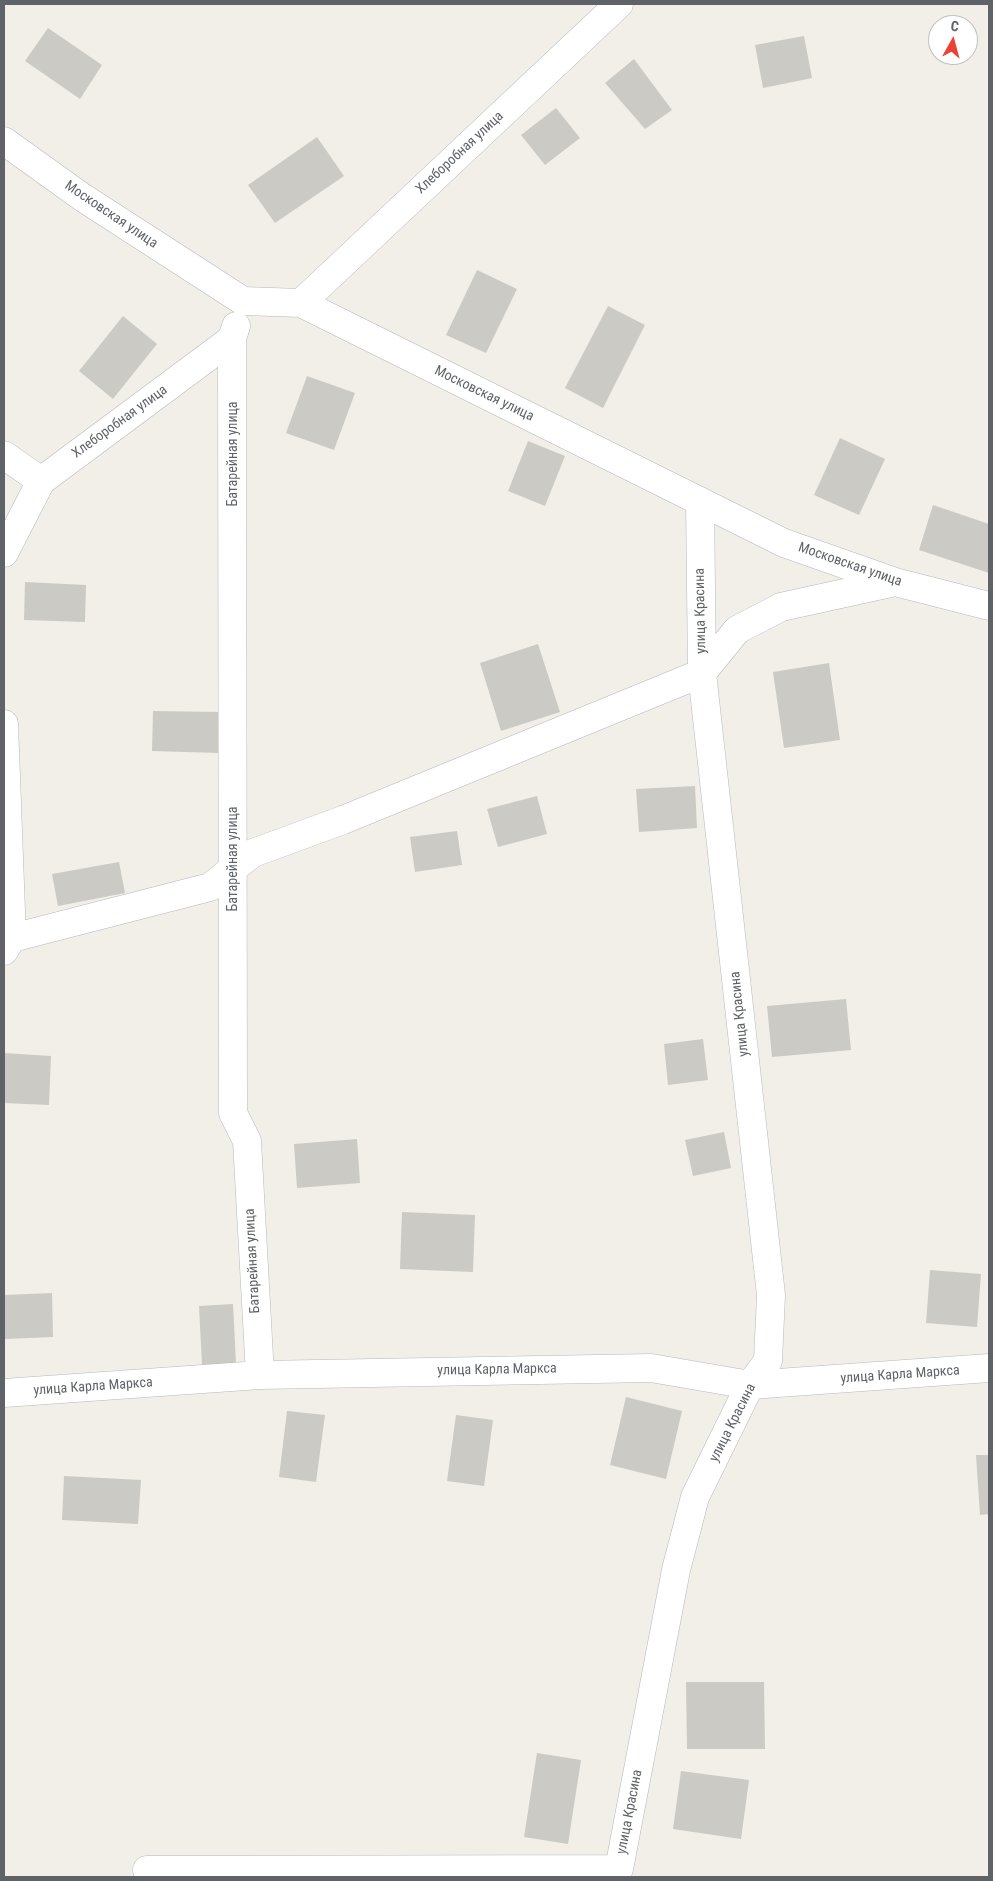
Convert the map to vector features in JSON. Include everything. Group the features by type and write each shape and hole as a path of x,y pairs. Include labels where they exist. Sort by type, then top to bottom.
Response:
{"street":[{"name":"Хлеборобная улица","path":"302,303 619,4"},
{"name":"Московская улица","path":"4,141 82,196 243,301 302,303 784,543 894,582 989,606"},
{"path":"232,340 243,301"},
{"name":"Хлеборобная улица","path":"4,553 41,481 232,340"},
{"name":"Батарейная улица","path":"232,340 233,1112 247,1141 260,1375"},
{"path":"4,455 41,481"},
{"name":"улица Красина","path":"147,1870 619,1869 676,1570 695,1497 750,1385 768,1361 771,1295 702,673 700,501"},
{"path":"4,724 8,944 210,887 253,853 342,820 702,673 737,630 781,608 894,582"},
{"name":"улица Карла Маркса","path":"4,1393 260,1375 651,1368 750,1385 989,1368"}],"building":[{"path":"48,28 102,65 80,99 25,61"},
{"path":"804,36 812,78 763,88 755,45"},
{"path":"634,59 672,110 645,129 605,83"},
{"path":"556,108 580,138 545,165 521,135"},
{"path":"317,137 344,176 275,223 248,185"},
{"path":"477,270 517,289 486,353 446,335"},
{"path":"608,306 645,325 603,408 565,388"},
{"path":"123,316 157,344 113,399 79,371"},
{"path":"307,376 355,393 334,450 286,433"},
{"path":"840,438 885,459 859,515 814,495"},
{"path":"528,441 565,456 545,506 508,491"},
{"path":"933,505 989,524 989,573 919,550"},
{"path":"25,582 86,585 85,622 24,620"},
{"path":"538,644 560,712 501,731 480,663"},
{"path":"829,663 840,740 784,748 773,672"},
{"path":"153,711 221,712 220,753 152,751"},
{"path":"695,786 697,828 639,832 636,789"},
{"path":"537,796 547,834 498,847 487,809"},
{"path":"457,831 462,865 415,872 410,837"},
{"path":"119,862 125,893 58,906 52,874"},
{"path":"846,999 851,1050 772,1057 767,1006"},
{"path":"703,1039 708,1080 668,1085 664,1044"},
{"path":"4,1053 51,1056 49,1105 4,1103"},
{"path":"724,1132 731,1168 693,1176 685,1140"},
{"path":"357,1139 360,1183 297,1188 294,1144"},
{"path":"402,1212 475,1215 473,1272 400,1269"},
{"path":"930,1270 981,1274 977,1327 926,1323"},
{"path":"52,1293 53,1337 5,1339 4,1295"},
{"path":"233,1304 236,1363 202,1365 199,1306"},
{"path":"626,1397 682,1411 666,1479 610,1465"},
{"path":"287,1411 325,1415 316,1482 279,1477"},
{"path":"456,1415 493,1420 484,1486 447,1481"},
{"path":"976,1455 989,1455 989,1514 980,1515"},
{"path":"64,1476 141,1480 138,1524 62,1520"},
{"path":"686,1682 764,1682 765,1749 687,1749"},
{"path":"537,1753 581,1760 568,1844 524,1837"},
{"path":"681,1771 749,1780 741,1839 673,1829"}]}
